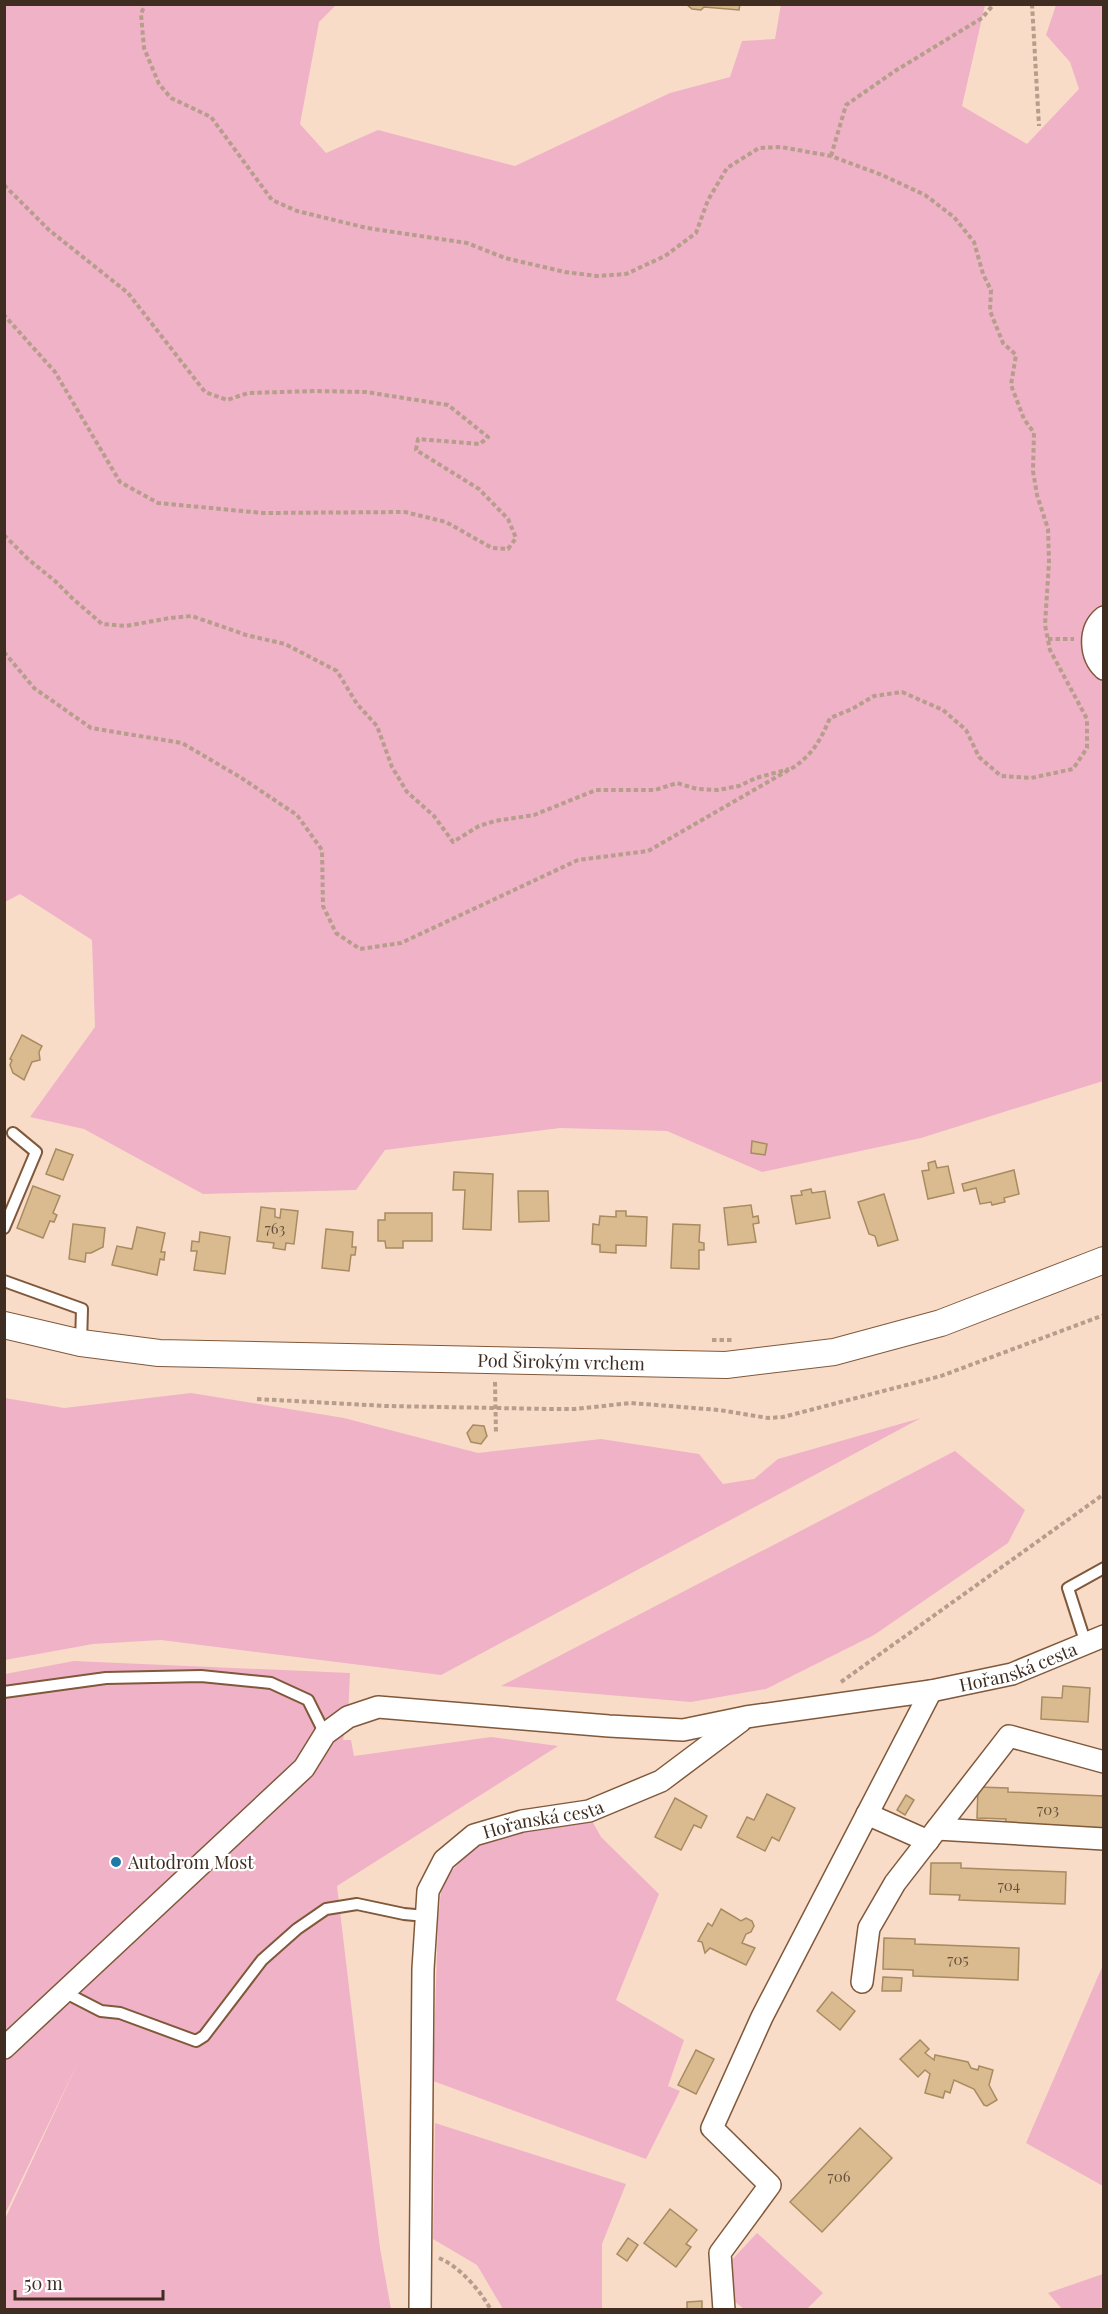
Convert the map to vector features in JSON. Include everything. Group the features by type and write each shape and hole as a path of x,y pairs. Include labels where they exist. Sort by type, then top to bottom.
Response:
{"street":[{"path":"1104,617 1100,620 1092,639 1095,658 1104,669"},
{"name":"Pod Širokým vrchem","path":"4,1325 81,1343 159,1353 726,1365 834,1352 941,1323 1104,1260"},
{"name":"Hořanská cesta","path":"420,2310 423,1969 428,1891 444,1860 474,1835 522,1821 589,1811 661,1781 746,1718 931,1690 1012,1674 1095,1640"},
{"path":"724,2310 720,2253 770,2185 712,2128 762,2017 931,1690"},
{"path":"4,2048 304,1768 325,1734 348,1717 378,1707 683,1730 746,1718"},
{"path":"862,1982 869,1928 895,1883 1009,1736 1104,1762"},
{"path":"867,1814 933,1835 1104,1839"}],"lane":[{"path":"4,1228 36,1152 14,1133"},
{"path":"4,1281 82,1309 81,1343"},
{"path":"1095,1640 1068,1588 1104,1568"},
{"path":"4,1692 106,1678 201,1676 271,1683 308,1700 325,1734"},
{"path":"64,1992 101,2010 120,2013 196,2041 204,2036 262,1960 297,1929 326,1909 357,1904 426,1916"}],"path":[{"path":"4,652 34,688 91,728 182,743 240,777 297,815 322,850 323,906 336,933 360,949 401,943 578,860 648,851 808,758 821,740 830,718 852,709 873,696 902,693 943,710 966,730 979,758 1001,776 1031,778 1073,769 1086,748 1087,719 1050,650 1045,625 1049,562 1048,529 1034,479 1034,433 1024,419 1011,386 1016,355 1003,343 990,311 991,290 983,274 974,242 954,217 925,195 882,174 831,156 782,147 759,148 727,168 708,200 696,233 665,256 626,274 597,276 565,272 505,258 467,243 367,228 297,212 272,200 211,117 171,98 159,84 144,48 141,14 145,4"},
{"path":"831,156 846,105 982,18 994,4"},
{"path":"1032,4 1039,126"},
{"path":"4,185 49,230 128,293 205,392 228,400 248,393 366,392 448,405 488,437 480,444 418,438 416,450 479,489 508,519 516,538 508,549 492,548 446,522 405,512 263,513 158,503 120,482 55,372 4,315"},
{"path":"4,535 102,624 126,626 192,616 246,635 285,645 337,671 357,704 377,726 392,767 407,792 434,816 453,843 479,826 534,815 596,790 655,790 677,783 697,789 718,790 739,786 756,778 794,767"},
{"path":"1048,639 1092,639"},
{"path":"257,1399 386,1407 575,1409 631,1403 718,1410 768,1418 783,1417 941,1376 1104,1315"},
{"path":"709,1340 744,1339"},
{"path":"495,1361 496,1434"},
{"path":"840,1683 1104,1494"},
{"path":"420,2258 438,2258 452,2264 486,2301 491,2310"}],"shaded area":[{"path":"781,4 985,5 962,106 1027,144 1079,89 1070,62 1046,35 1056,5 1103,5 1103,1081 921,1138 762,1172 667,1131 560,1128 385,1150 356,1190 203,1194 84,1129 30,1117 95,1027 92,940 20,894 5,902 5,5 336,5 319,22 300,124 326,153 378,130 515,166 670,93 730,77 742,41 775,39"},
{"path":"191,1393 344,1418 478,1453 601,1439 699,1454 723,1484 754,1479 778,1459 921,1418 441,1675 161,1640 93,1644 5,1660 5,1398 64,1408"},
{"path":"955,1451 1025,1510 1008,1543 874,1635 766,1689 691,1702 501,1686"},
{"path":"74,1661 350,1673 348,1717 343,1740 351,1740 354,1756 491,1737 558,1746 337,1886 380,2248 391,2309 5,2309 5,2219 79,2060 5,2214 5,1674"},
{"path":"591,1819 601,1837 659,1894 616,2000 684,2040 668,2086 680,2091 646,2159 433,2081 438,1919 442,1882 479,1840"},
{"path":"1103,1965 1104,2186 1026,2143"},
{"path":"435,2123 626,2184 602,2244 602,2309 503,2309 477,2265 433,2239"},
{"path":"757,2233 823,2293 807,2309 744,2309 730,2298 725,2267"},
{"path":"1103,2274 1103,2309 1062,2309 1048,2293"}],"building":[{"path":"686,4 740,4 739,10 704,7 701,10 692,9"},
{"path":"22,1035 42,1046 39,1052 40,1060 32,1062 24,1080 13,1073 10,1065 12,1060 10,1059"},
{"path":"752,1141 767,1144 765,1155 751,1153"},
{"path":"56,1149 73,1155 63,1180 46,1174"},
{"path":"935,1161 937,1168 948,1166 954,1193 928,1199 922,1171 929,1170 928,1163"},
{"path":"1014,1170 1019,1194 1004,1198 1005,1202 992,1205 991,1202 980,1204 976,1188 964,1191 962,1184"},
{"path":"454,1172 493,1174 491,1230 463,1229 465,1190 453,1190"},
{"path":"33,1186 60,1196 53,1213 57,1215 54,1222 50,1221 43,1238 17,1228"},
{"path":"811,1189 812,1193 825,1191 830,1218 796,1224 791,1196 802,1195 801,1191"},
{"path":"518,1191 548,1191 549,1221 519,1222"},
{"path":"884,1194 898,1240 878,1246 875,1236 869,1234 858,1202"},
{"path":"751,1205 753,1217 758,1216 759,1223 753,1224 756,1242 728,1245 724,1208"},
{"path":"261,1207 275,1209 275,1217 280,1218 281,1209 298,1211 294,1244 286,1243 285,1250 273,1248 274,1243 257,1241"},
{"path":"616,1211 626,1211 626,1216 647,1217 646,1246 616,1245 616,1253 600,1252 600,1245 592,1244 593,1224 599,1225 600,1216 616,1217"},
{"path":"385,1213 432,1213 432,1241 403,1241 403,1248 386,1248 385,1241 378,1241 378,1220 385,1220"},
{"path":"73,1224 105,1228 103,1247 86,1253 85,1262 69,1259"},
{"path":"673,1224 700,1225 699,1242 704,1243 704,1250 699,1250 699,1269 671,1268"},
{"path":"137,1227 165,1233 161,1252 165,1252 164,1260 160,1259 157,1275 112,1265 117,1246 132,1249"},
{"path":"326,1229 353,1232 352,1247 356,1247 355,1255 351,1255 349,1271 322,1268"},
{"path":"200,1232 230,1237 225,1274 194,1270 197,1251 191,1251 192,1241 199,1242"},
{"path":"473,1425 484,1426 487,1436 481,1444 471,1442 467,1433"},
{"path":"1063,1686 1090,1688 1088,1722 1041,1719 1042,1697 1062,1698"},
{"path":"978,1787 1008,1788 1008,1792 1104,1796 1104,1828 1005,1824 1006,1819 977,1818"},
{"path":"767,1794 795,1808 779,1841 772,1837 765,1851 737,1837 747,1817 754,1820"},
{"path":"906,1795 914,1800 905,1815 897,1810"},
{"path":"675,1798 707,1816 701,1828 694,1825 681,1850 655,1837"},
{"path":"931,1863 961,1863 961,1868 1066,1872 1065,1904 959,1900 960,1895 930,1894"},
{"path":"721,1909 741,1921 746,1918 752,1921 754,1926 751,1932 746,1934 742,1943 755,1948 746,1965 710,1948 705,1953 702,1942 698,1941 708,1923 712,1926"},
{"path":"884,1938 915,1939 915,1944 1019,1948 1018,1980 913,1976 913,1970 883,1969"},
{"path":"883,1977 902,1978 901,1991 882,1991"},
{"path":"832,1992 855,2011 840,2030 817,2011"},
{"path":"920,2040 929,2049 925,2053 934,2060 935,2055 968,2062 971,2068 978,2070 979,2066 993,2070 989,2085 997,2100 987,2106 984,2105 974,2089 954,2080 950,2093 945,2091 943,2098 925,2093 930,2074 925,2070 918,2077 900,2059"},
{"path":"696,2050 714,2059 696,2094 678,2085"},
{"path":"860,2128 892,2158 822,2232 790,2202"},
{"path":"670,2209 697,2230 686,2244 691,2247 676,2267 644,2243"},
{"path":"628,2238 638,2245 627,2261 617,2254"},
{"path":"702,2301 702,2310 687,2310 687,2302"}],"place":[{"name":"Autodrom Most","path":"116,1862"}]}
